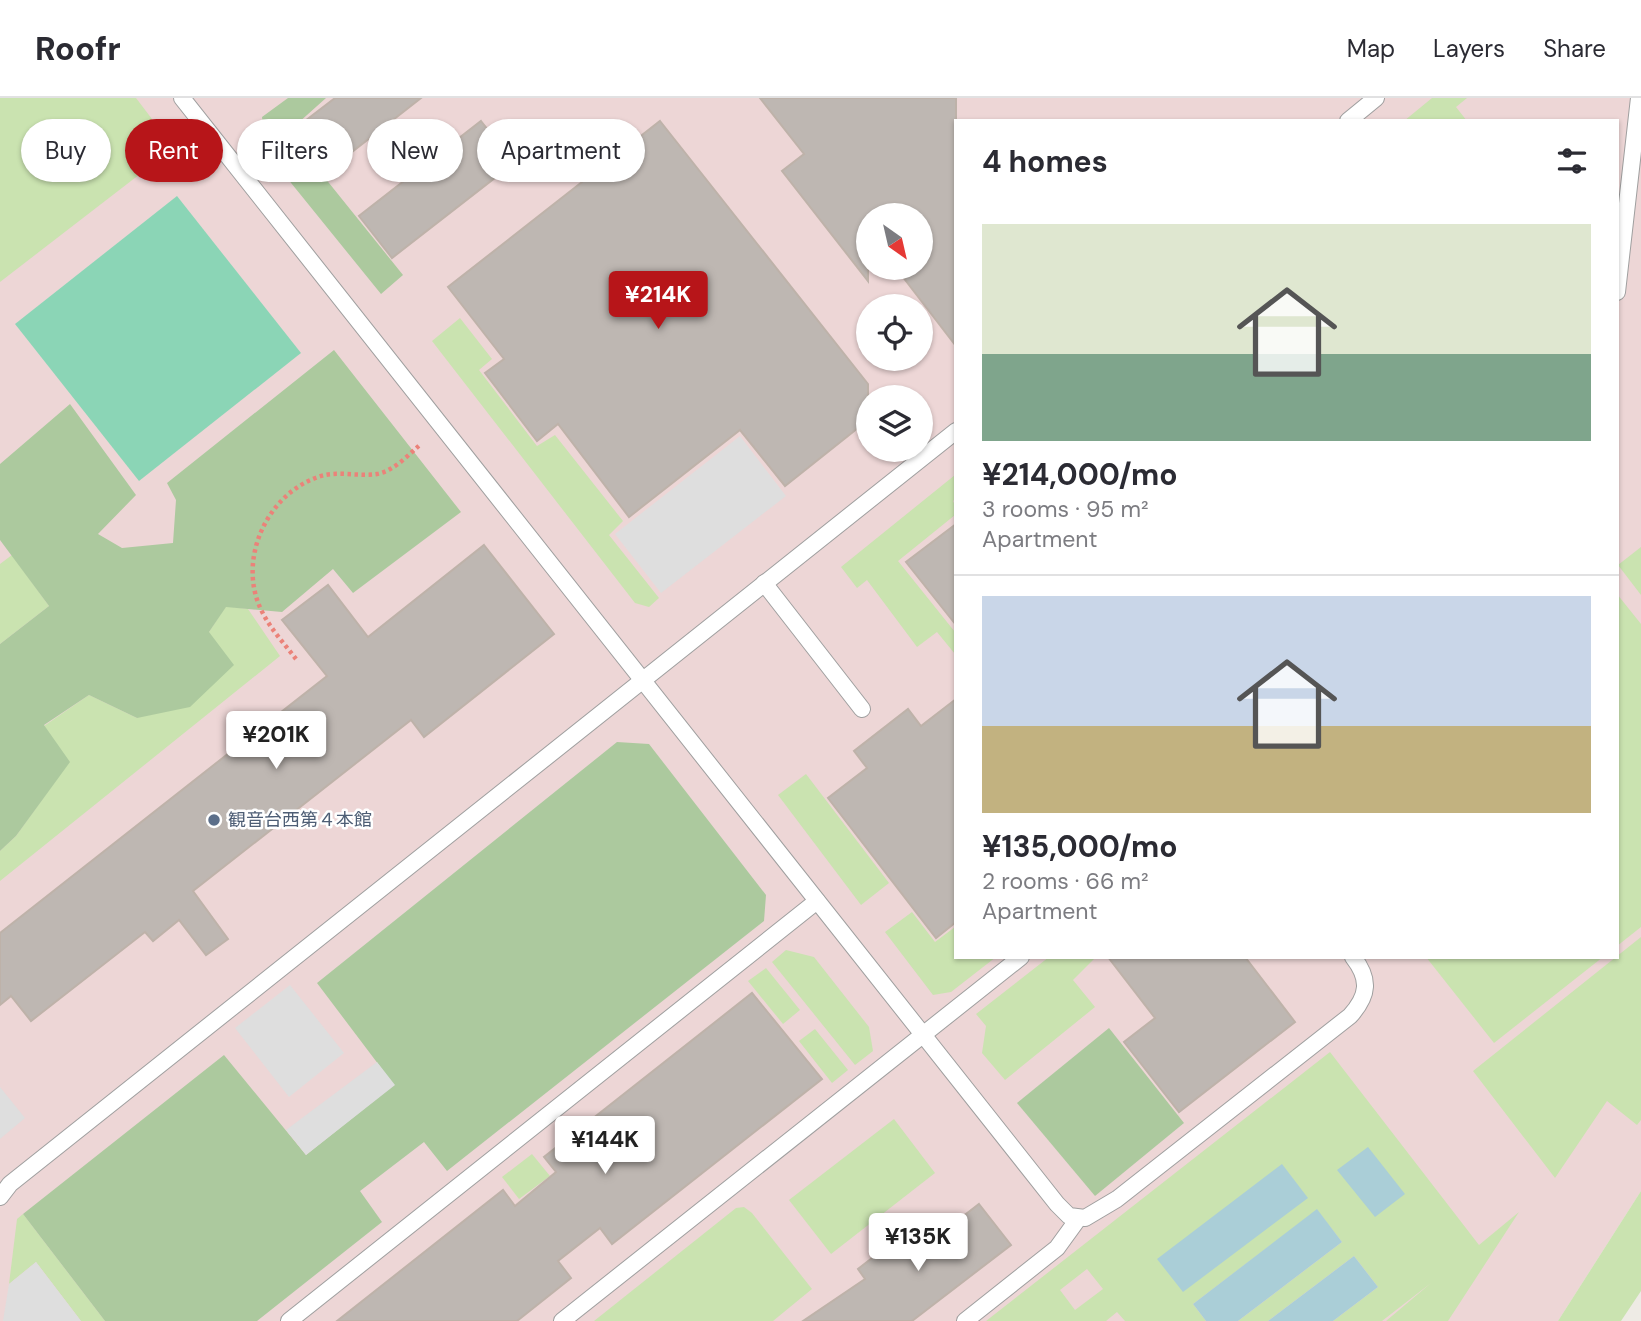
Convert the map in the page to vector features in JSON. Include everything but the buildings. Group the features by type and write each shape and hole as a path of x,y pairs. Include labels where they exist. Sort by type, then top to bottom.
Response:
{"lane":[{"path":"182,98 922,1036 1069,1216 1085,1218 1116,1199 1350,1016 1361,1004 1366,986 1363,970 1355,959"},
{"path":"1350,119 1376,98"},
{"path":"1619,274 1639,98"},
{"path":"0,1197 10,1184 954,433"},
{"path":"764,583 862,709"},
{"path":"289,1321 817,901"},
{"path":"562,1321 1018,959"},
{"path":"965,1321 1056,1248 1078,1219"}],"path":[{"path":"296,659 274,631 259,605 253,567 261,527 293,490 319,476 378,474 394,467 421,444"}],"shaded area":[{"path":"0,98 1641,98 1641,1191 1558,1321 0,1321"},
{"path":"740,436 786,496 661,593 615,534"},
{"path":"290,985 344,1053 289,1097 235,1028"},
{"path":"377,1062 395,1085 306,1155 286,1130"},
{"path":"0,1087 25,1118 0,1139"},
{"path":"36,1262 81,1321 3,1321 9,1284"}],"green space":[{"path":"0,98 136,98 152,119 125,119 125,182 130,182 0,282"},
{"path":"288,98 326,98 303,119 262,117"},
{"path":"1432,98 1467,98 1456,107 1465,119 1406,119"},
{"path":"290,182 328,182 403,275 381,294"},
{"path":"177,196 301,353 139,481 15,324"},
{"path":"460,318 492,359 479,370 537,446 555,435 623,521 609,535 659,598 649,607 635,603 432,341"},
{"path":"334,350 461,512 353,593 333,569 282,612 226,607 209,632 234,665 190,707 137,718 89,695 44,725 70,762 16,836 0,851 0,644 49,606 0,540 0,464 70,404 136,495 98,534 122,548 173,543 176,500 167,483"},
{"path":"954,476 954,516 898,561 954,631 954,653 937,632 917,647 867,580 857,588 841,567"},
{"path":"1641,547 1641,595 1619,566"},
{"path":"12,555 49,606 0,644 0,564"},
{"path":"1619,596 1641,624 1641,927 1619,944"},
{"path":"226,606 248,609 280,656 0,881 0,851 16,836 69,762 44,726 89,695 137,718 209,632"},
{"path":"617,742 649,744 766,895 764,921 447,1171 424,1142 360,1191 382,1222 257,1321 105,1321 23,1214 224,1055 306,1155 394,1085 317,983"},
{"path":"806,774 889,883 861,905 778,795"},
{"path":"912,912 935,942 954,928 954,959 993,959 951,992 933,995 885,932"},
{"path":"1641,937 1641,1120 1637,1125 1607,1101 1555,1178 1473,1071 1613,959 1619,959 1619,955"},
{"path":"786,950 814,957 869,1027 873,1051 855,1065 772,962"},
{"path":"1046,959 1094,959 1073,980 1095,1007 1005,1080 982,1053 986,1026 976,1014"},
{"path":"1428,959 1600,959 1494,1043"},
{"path":"766,968 800,1010 783,1024 748,981"},
{"path":"1109,1028 1184,1123 1095,1196 1017,1103"},
{"path":"815,1029 848,1070 832,1083 799,1041"},
{"path":"1330,1052 1479,1245 1519,1212 1448,1321 1386,1321 1431,1283 1382,1321 1333,1321 1378,1287 1354,1256 1268,1321 1238,1321 1342,1242 1317,1210 1193,1304 1206,1321 1125,1321 1117,1312 1106,1321 986,1321","holes":["1087,1269 1103,1289 1075,1310 1060,1290"]},
{"path":"894,1119 935,1173 831,1254 789,1200"},
{"path":"532,1154 550,1176 519,1199 502,1177"},
{"path":"1641,1191 1641,1291 1621,1321 1558,1321"},
{"path":"744,1207 752,1213 812,1289 773,1321 594,1321 736,1208"},
{"path":"23,1214 105,1321 81,1321 36,1262 9,1284 17,1219"}],"water":[{"path":"1368,1147 1405,1194 1375,1217 1337,1170"},
{"path":"1282,1164 1308,1198 1183,1292 1157,1259"},
{"path":"1317,1209 1342,1242 1238,1321 1206,1321 1193,1304"},
{"path":"1354,1256 1378,1287 1333,1321 1268,1321"}],"place":[{"name":"観音台西第４本館","path":"214,820"}]}
